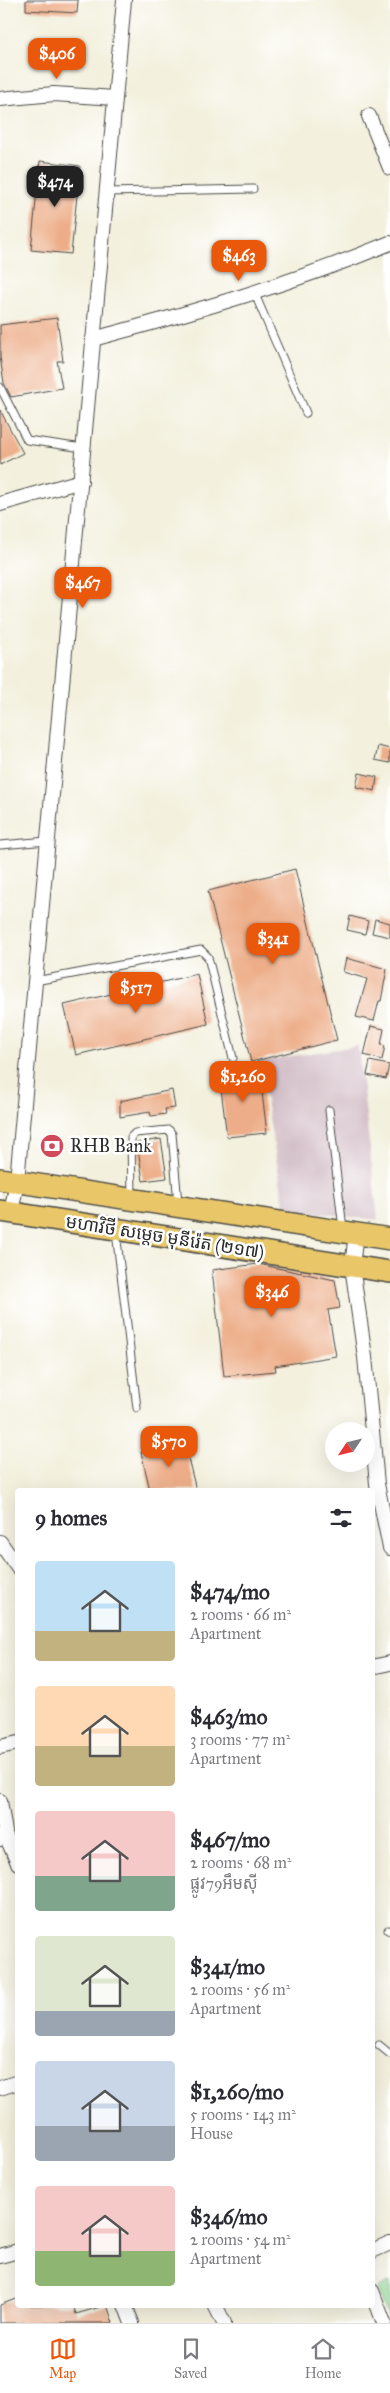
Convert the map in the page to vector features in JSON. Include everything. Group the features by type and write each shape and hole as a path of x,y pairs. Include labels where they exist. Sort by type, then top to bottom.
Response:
{"main road":[{"name":"មហាវិថី សម្តេច មុនីរ៉េត (២១៧)","path":"8,1180 390,1239"},
{"name":"មហាវិថី សម្តេច មុនីរ៉េត (២១៧)","path":"6,1212 390,1272"}],"street":[{"path":"6,1212 8,1180 35,981 124,0"},
{"path":"0,99 54,94 115,98"},
{"path":"369,116 390,168"},
{"path":"94,339 185,314 254,292 390,243"},
{"path":"0,504 80,481"},
{"path":"350,1233 352,1266 365,1356 377,1484 390,1548"},
{"path":"0,1542 15,1564"},
{"path":"375,1666 390,1663"},
{"path":"0,1747 15,1744"},
{"path":"0,1801 5,1827 2,1837 6,1836 15,1856"},
{"path":"0,2088 15,2083"},
{"path":"375,2250 390,2244"},
{"path":"0,2256 15,2252"},
{"path":"375,2299 384,2323"},
{"path":"126,2308 132,2323"},
{"path":"216,2308 224,2323"}],"lane":[{"path":"107,192 253,189"},
{"path":"254,292 306,413"},
{"path":"0,387 27,440 83,448"},
{"path":"0,845 48,841"},
{"path":"35,981 201,950 208,956 233,1058"},
{"path":"329,1110 350,1233"},
{"path":"132,1199 131,1137 135,1133 169,1130 172,1134 178,1206"},
{"path":"115,1229 137,1408"},
{"path":"379,2045 390,2054"}],"shaded area":[{"path":"358,1046 378,1220 285,1209 259,1061"}],"green space":[{"path":"390,2282 390,2320 377,2289"}],"building":[{"path":"26,0 78,0 77,13 26,10"},
{"path":"40,161 80,166 71,254 31,250"},
{"path":"57,318 63,361 57,361 62,388 11,397 4,383 0,357 0,325"},
{"path":"0,410 23,453 0,465"},
{"path":"378,746 390,749 390,763 375,760"},
{"path":"359,773 377,777 375,791 356,787"},
{"path":"295,869 337,1040 251,1062 208,891"},
{"path":"350,916 368,921 365,934 347,930"},
{"path":"375,919 390,923 390,937 372,933"},
{"path":"346,958 387,969 381,1001 379,1001 374,1021 356,1017 367,979 343,972"},
{"path":"197,974 208,1024 76,1055 64,1005"},
{"path":"371,1026 384,1029 381,1045 385,1046 382,1060 364,1055"},
{"path":"370,1061 389,1065 386,1079 367,1075"},
{"path":"259,1068 267,1133 227,1137 219,1073"},
{"path":"172,1090 175,1108 165,1109 166,1114 151,1116 150,1112 120,1117 120,1101"},
{"path":"161,1139 167,1178 143,1181 137,1143"},
{"path":"258,1264 335,1280 340,1308 328,1310 336,1356 275,1366 276,1371 224,1376 212,1270"},
{"path":"184,1442 196,1488 150,1488 141,1452"},
{"path":"15,2299 15,2308 74,2308 76,2314 97,2308 108,2308 113,2323 0,2323 0,2305"}],"place":[{"name":"RHB Bank","path":"52,1146"}]}
